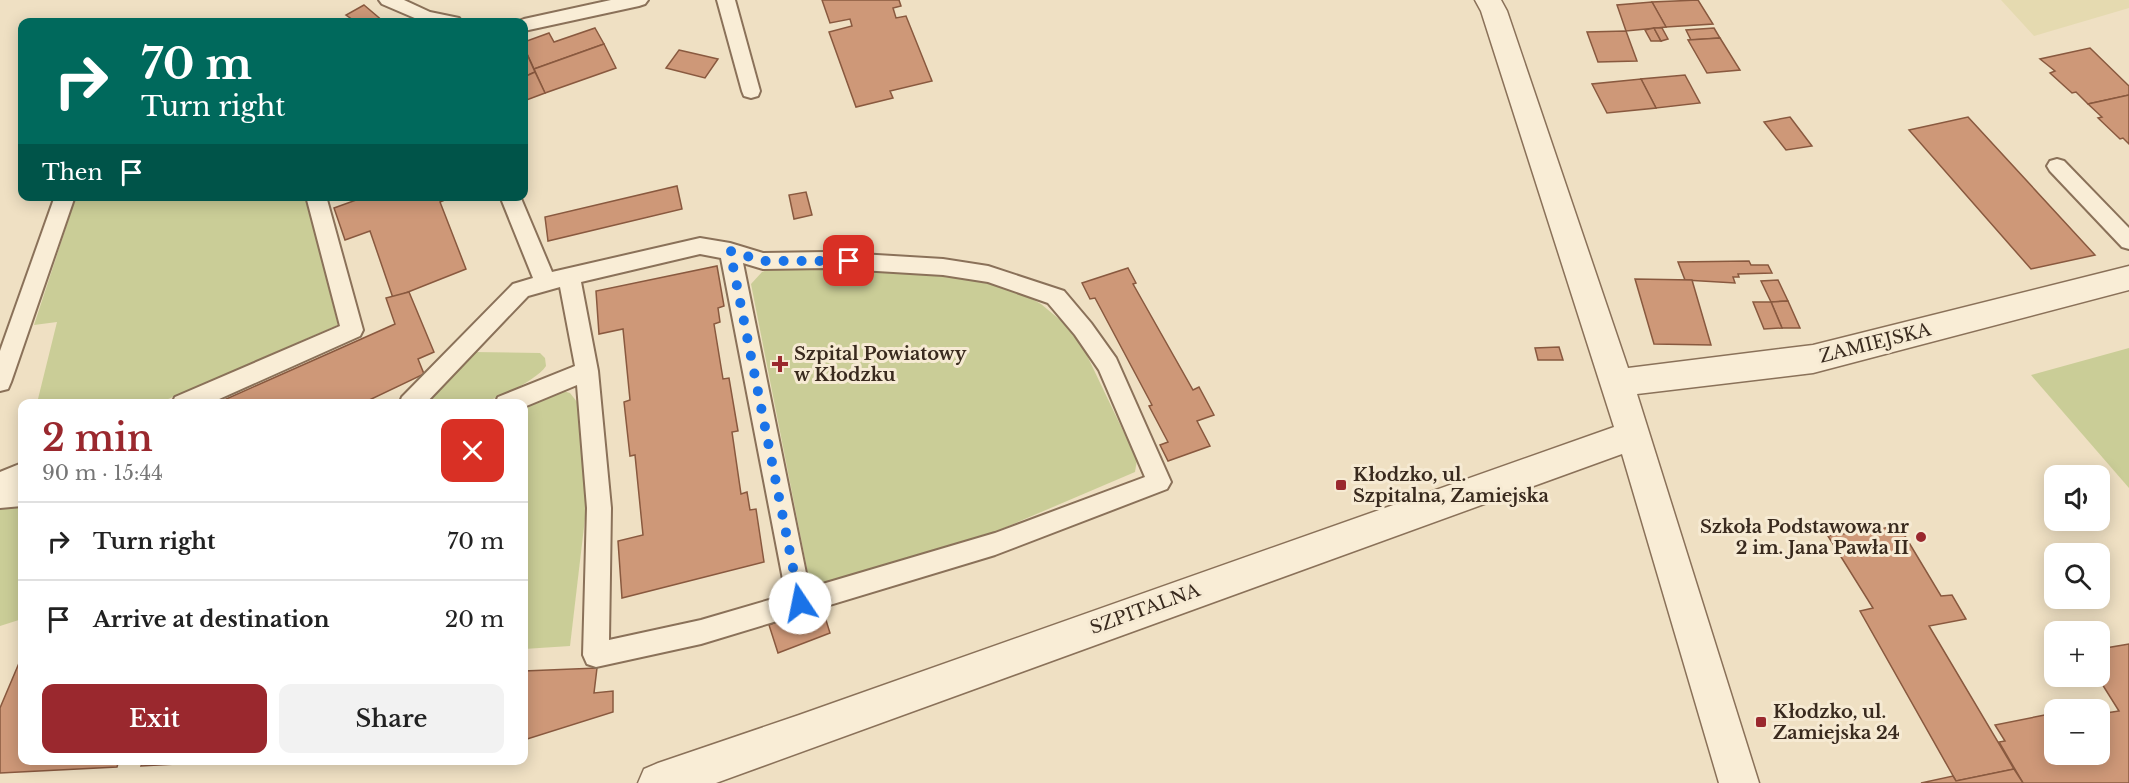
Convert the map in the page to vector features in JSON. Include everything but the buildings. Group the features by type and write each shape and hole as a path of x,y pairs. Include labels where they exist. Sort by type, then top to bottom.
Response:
{"street":[{"path":"1488,0 1617,382 1739,783"},
{"name":"ZAMIEJSKA","path":"1617,382 1813,359 2129,278"},
{"name":"SZPITALNA","path":"658,783 799,735 1633,435"}],"lane":[{"path":"388,0 428,18"},
{"path":"528,24 639,0"},
{"path":"726,0 751,91"},
{"path":"2057,166 2129,241"},
{"path":"0,382 63,201"},
{"path":"194,399 352,330 317,201"},
{"path":"512,201 546,283"},
{"path":"415,399 521,290 569,276 700,246 730,251 763,261 827,260 944,267 987,274 1056,297 1083,329 1108,366 1159,482 995,544 701,632 596,655 599,508 587,371 569,276"},
{"path":"730,251 800,603"},
{"path":"518,399 587,371"},
{"path":"0,483 18,475"},
{"path":"0,497 18,496"}],"shaded area":[{"path":"2001,0 2129,0 2129,8 2034,36"}],"green space":[{"path":"75,201 306,201 338,325 168,399 38,399 57,322 34,325"},
{"path":"775,267 918,274 980,281 1016,290 1041,304 1065,324 1082,345 1137,460 1135,472 985,536 844,581 815,583 809,579 751,284 762,272"},
{"path":"2129,348 2129,488 2110,465 2031,375"},
{"path":"473,352 540,353 545,358 546,366 534,378 493,399 424,399"},
{"path":"563,391 570,393 577,402 586,510 570,646 528,649 528,403"},
{"path":"18,505 18,620 0,626 0,507"}],"place":[{"name":"Szpital Powiatowy w Kłodzku","path":"780,364"},
{"name":"Kłodzko, ul. Szpitalna, Zamiejska","path":"1341,485"},
{"name":"Szkoła Podstawowa nr 2 im. Jana Pawła II","path":"1921,537"},
{"name":"Kłodzko, ul. Zamiejska 24","path":"1761,722"}],"route":[{"path":"800,603 730,251 763,261 849,261"}]}
